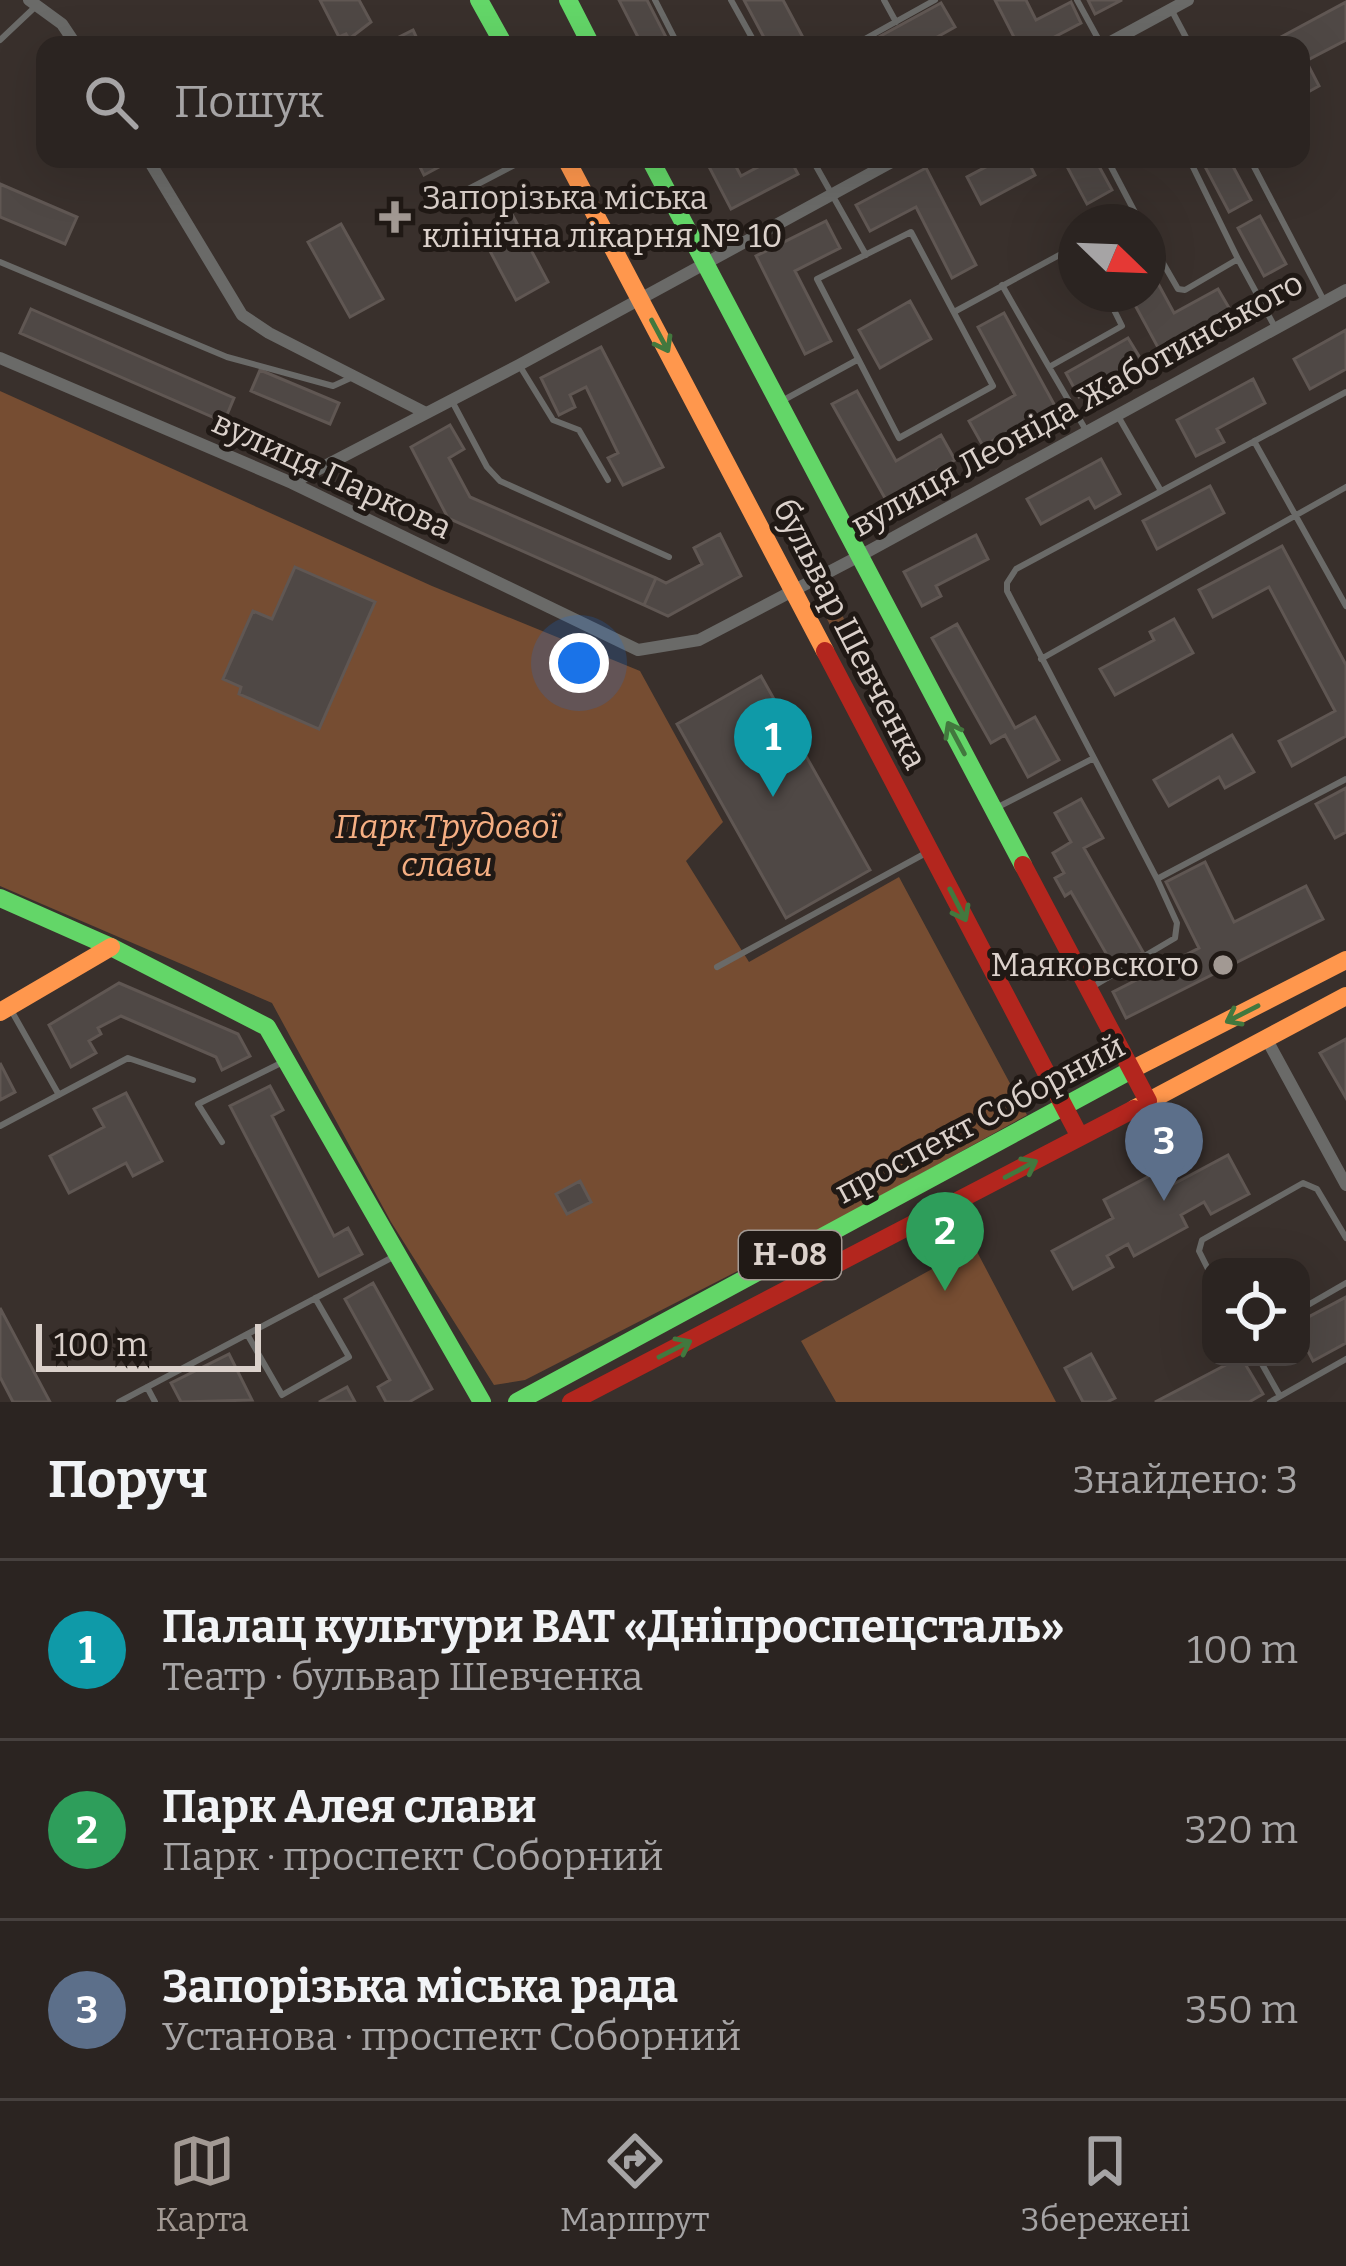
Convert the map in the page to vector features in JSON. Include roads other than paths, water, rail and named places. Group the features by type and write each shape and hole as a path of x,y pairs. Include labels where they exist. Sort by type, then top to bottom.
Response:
{"street":[{"path":"479,0 499,36"},
{"path":"568,0 586,36"},
{"path":"1120,36 1188,0"},
{"path":"37,2 70,36"},
{"path":"153,168 242,315 268,333 426,413"},
{"name":"бульвар Шевченка","path":"571,168 1080,1137"},
{"name":"бульвар Шевченка","path":"655,168 1148,1101"},
{"path":"292,483 881,168"},
{"name":"вулиця Леоніда Жаботинського","path":"638,650 699,640 1346,290"},
{"name":"вулиця Паркова","path":"0,358 292,483 638,650"},
{"path":"0,898 111,947 267,1027 482,1402"},
{"path":"5,1010 111,947"},
{"name":"проспект Соборний","path":"517,1402 1062,1105 1346,960"},
{"name":"проспект Соборний","path":"571,1402 1346,996"},
{"path":"1266,1038 1345,1181"}],"lane":[{"path":"655,0 673,36"},
{"path":"731,0 751,36"},
{"path":"884,0 896,22"},
{"path":"870,36 935,0"},
{"path":"1077,0 1098,36"},
{"path":"0,40 37,2"},
{"path":"1171,9 1185,36"},
{"path":"451,198 509,168"},
{"path":"817,168 866,255"},
{"path":"1112,168 1131,204"},
{"path":"1193,168 1276,329"},
{"path":"1255,168 1325,302"},
{"path":"911,232 953,312 993,386 899,438 817,279 911,232"},
{"path":"953,312 1058,255"},
{"path":"1166,268 1178,289 1184,290 1238,259"},
{"path":"0,262 227,357 333,386 357,375"},
{"path":"1002,285 1087,432"},
{"path":"1049,367 1122,326 1115,312"},
{"path":"777,403 856,360"},
{"path":"519,365 554,420 579,430 608,480"},
{"path":"1089,988 1175,938 1177,923 1007,591 1009,578 1016,569 1346,392"},
{"path":"452,400 487,467 500,481 669,557"},
{"path":"1118,416 1161,491"},
{"path":"1254,441 1346,606"},
{"path":"1041,659 1346,487"},
{"path":"994,809 1092,759"},
{"path":"1157,879 1346,779"},
{"path":"717,968 929,851"},
{"path":"5,1010 58,1095"},
{"path":"0,1126 128,1058 193,1080"},
{"path":"222,1142 198,1104 286,1060"},
{"path":"1202,1258 1202,1240 1303,1183 1317,1189 1346,1238"},
{"path":"119,1402 396,1256"},
{"path":"1310,1304 1346,1283"},
{"path":"247,1334 282,1395 349,1357 315,1298"},
{"path":"1270,1402 1346,1359"},
{"path":"1263,1366 1280,1396"},
{"path":"147,1387 154,1402"}],"place":[{"name":"Запорізька міська клінічна лікарня № 10","path":"395,217"},
{"name":"Палац культури ВАТ «Дніпроспецсталь»","path":"773,797"},
{"name":"Маяковского","path":"1223,965"},
{"name":"Запорізька міська рада","path":"1164,1201"},
{"name":"Парк Алея слави","path":"945,1291"}],"park label":[{"name":"Парк Трудової слави","path":"447,846"}]}
